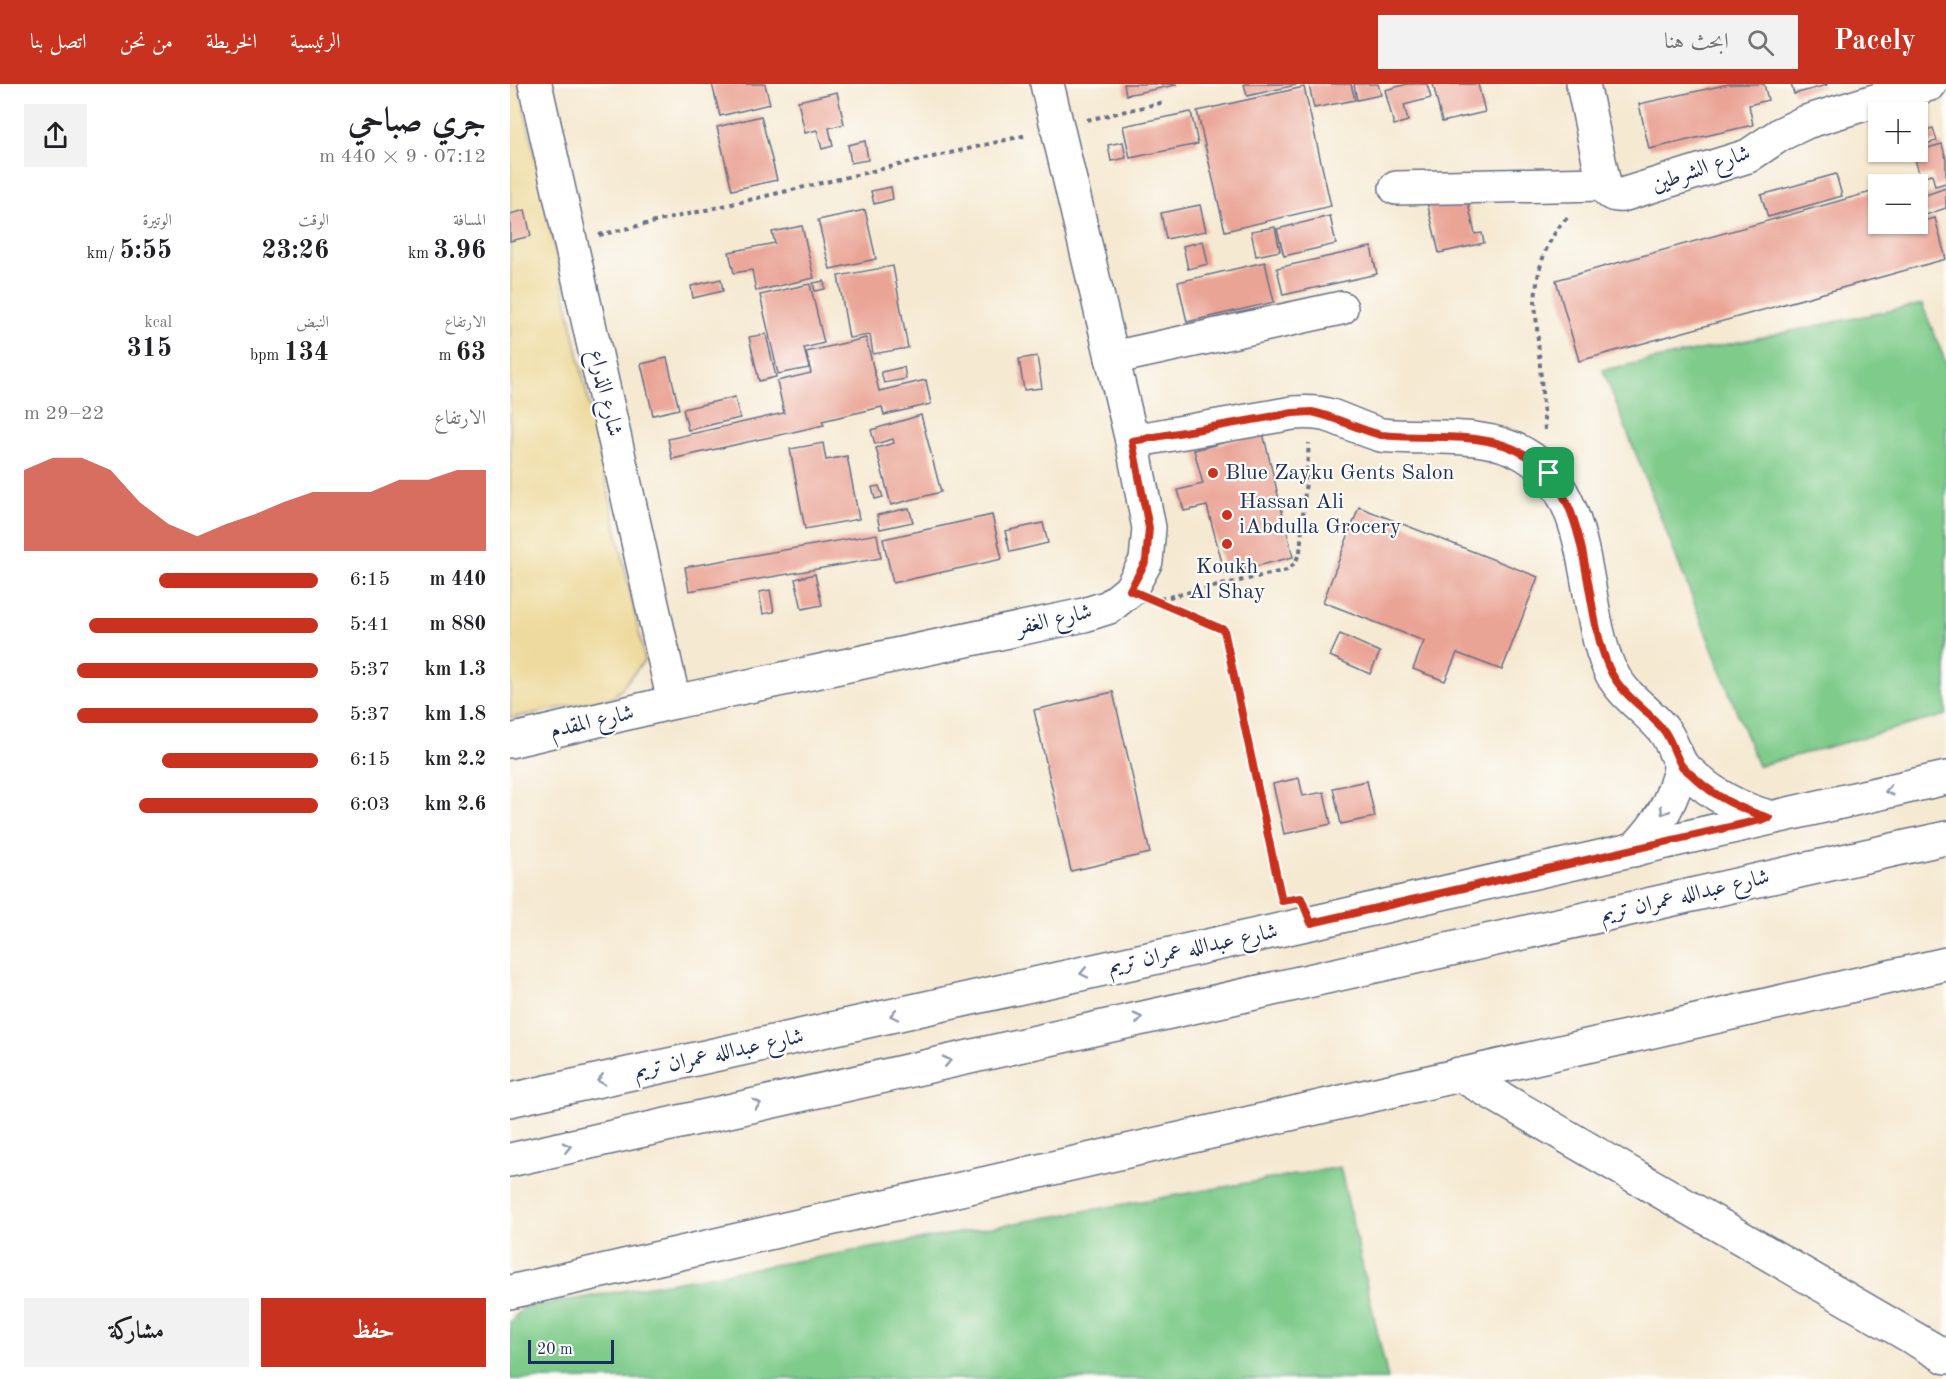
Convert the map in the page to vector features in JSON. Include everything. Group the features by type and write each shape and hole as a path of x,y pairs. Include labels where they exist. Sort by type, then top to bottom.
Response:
{"street":[{"name":"شارع الذراع","path":"535,84 674,702"},
{"name":"شارع الغفر","path":"674,702 1084,615 1109,607 1130,590 1146,561 1149,528 1132,441 1047,84"},
{"path":"1583,84 1606,187"},
{"name":"شارع الشرطين","path":"1396,188 1606,187 1615,196 1622,195 1735,161 1760,150 1781,134 1806,122 1929,84"},
{"path":"1112,358 1341,308"},
{"path":"1132,441 1293,413 1312,412 1330,416 1381,435 1497,442 1525,454 1549,473 1566,498 1575,527 1604,654 1609,669 1627,697 1662,728 1670,739 1681,765 1700,783 1721,799 1769,818"},
{"name":"شارع المقدم","path":"510,741 674,702"},
{"path":"1634,850 1665,812 1676,789 1681,765"},
{"name":"شارع عبدالله عمران تريم","path":"510,1100 1311,923 1946,778"},
{"name":"شارع عبدالله عمران تريم","path":"510,1160 1946,838"},
{"path":"510,1292 1946,964"},
{"path":"1459,1074 1946,1357"}],"path":[{"path":"571,242 1165,102"},
{"path":"1549,473 1535,302 1539,267 1545,251 1564,221 1577,208 1606,187"},
{"path":"1311,923 1301,898 1282,901 1224,630 1155,600 1287,570 1295,563 1300,552 1312,412"}],"green space":[{"path":"1922,304 1946,363 1946,715 1758,766 1603,370"},
{"path":"1340,1167 1388,1379 510,1379 510,1322 523,1308"}],"sand":[{"path":"510,84 519,84 645,660 614,697 510,718"}],"building":[{"path":"712,84 765,84 770,104 720,116"},
{"path":"1124,84 1176,84 1176,85 1126,95"},
{"path":"1244,84 1296,84 1296,85 1247,96"},
{"path":"1351,84 1355,100 1314,108 1309,85"},
{"path":"1354,84 1378,84 1381,95 1357,100"},
{"path":"1407,84 1427,84 1431,98 1404,105 1408,121 1394,125 1385,90"},
{"path":"1433,84 1478,84 1485,112 1442,122"},
{"path":"1729,84 1764,84 1768,100 1749,105 1753,125 1649,149 1639,104"},
{"path":"1791,84 1827,84 1827,85 1794,94"},
{"path":"1304,87 1331,206 1225,231 1197,111"},
{"path":"837,92 844,124 829,128 833,146 822,149 817,130 805,133 798,101"},
{"path":"1191,112 1198,144 1130,158 1123,126"},
{"path":"761,116 777,180 732,190 717,127"},
{"path":"1933,128 1937,141 1928,143 1928,130"},
{"path":"865,141 868,160 851,163 848,145"},
{"path":"1123,142 1126,158 1111,161 1108,145"},
{"path":"1942,144 1946,159 1946,183 1935,186 1932,174 1919,174 1916,162 1928,162 1928,148"},
{"path":"1836,174 1842,196 1768,217 1761,195"},
{"path":"891,187 893,199 874,204 871,191"},
{"path":"1946,188 1946,208 1928,214 1928,194"},
{"path":"1868,193 1868,234 1928,234 1928,220 1935,218 1946,259 1579,361 1556,280"},
{"path":"1466,194 1475,234 1482,233 1484,243 1439,253 1427,202"},
{"path":"1200,205 1206,231 1166,239 1161,213"},
{"path":"525,210 531,236 510,241 510,214"},
{"path":"865,210 876,259 830,269 818,220"},
{"path":"1330,216 1336,244 1284,256 1277,229"},
{"path":"802,226 814,278 756,291 752,270 734,273 729,252 775,243 772,232"},
{"path":"1275,227 1280,251 1256,256 1251,231"},
{"path":"1203,241 1208,264 1188,269 1183,246"},
{"path":"1371,247 1377,274 1283,295 1277,268"},
{"path":"1265,262 1274,302 1187,322 1178,282"},
{"path":"893,266 908,348 873,354 870,335 849,338 838,276"},
{"path":"721,279 723,291 693,298 691,286"},
{"path":"824,281 825,289 815,291 813,283"},
{"path":"810,284 824,343 804,348 809,368 778,374 760,295"},
{"path":"766,334 776,377 759,381 749,337"},
{"path":"866,338 879,391 926,380 931,404 884,415 882,407 822,421 824,425 672,459 668,439 784,413 777,381 811,373 806,352"},
{"path":"1037,356 1042,388 1024,390 1019,359"},
{"path":"667,358 679,409 653,415 641,364"},
{"path":"904,367 906,379 884,383 881,372"},
{"path":"735,397 740,418 688,430 683,409"},
{"path":"921,415 941,492 891,505 876,448 894,443 893,439 875,444 871,430"},
{"path":"1263,433 1293,557 1225,574 1207,506 1184,511 1178,490 1203,484 1194,450"},
{"path":"823,443 826,460 847,456 859,519 805,529 790,449"},
{"path":"879,486 883,497 875,499 872,487"},
{"path":"1359,507 1538,577 1502,670 1457,653 1445,681 1413,669 1424,641 1323,602"},
{"path":"909,508 913,522 880,529 877,515"},
{"path":"992,515 1002,559 893,583 883,539"},
{"path":"1043,523 1048,543 1010,552 1005,531"},
{"path":"877,534 881,558 689,591 685,567"},
{"path":"815,574 822,605 802,609 795,579"},
{"path":"770,590 774,612 763,614 759,592"},
{"path":"1340,634 1380,652 1370,674 1330,656"},
{"path":"1113,692 1150,853 1071,871 1034,710"},
{"path":"1299,778 1303,796 1324,792 1331,824 1284,834 1273,784"},
{"path":"1367,781 1375,817 1341,824 1333,788"}],"place":[{"name":"Blue Zayku Gents Salon","path":"1213,473"},
{"name":"Hassan Ali iAbdulla Grocery","path":"1227,515"},
{"name":"Koukh Al Shay","path":"1227,544"}],"route":[{"path":"1312,412 1330,416 1381,435 1497,442 1525,454 1549,473 1566,498 1575,527 1604,654 1616,682 1627,697 1662,728 1670,739 1681,765 1700,783 1721,799 1769,818 1311,923 1301,898 1282,901 1224,630 1130,590 1146,561 1149,528 1132,441 1293,413 1312,412"}]}
